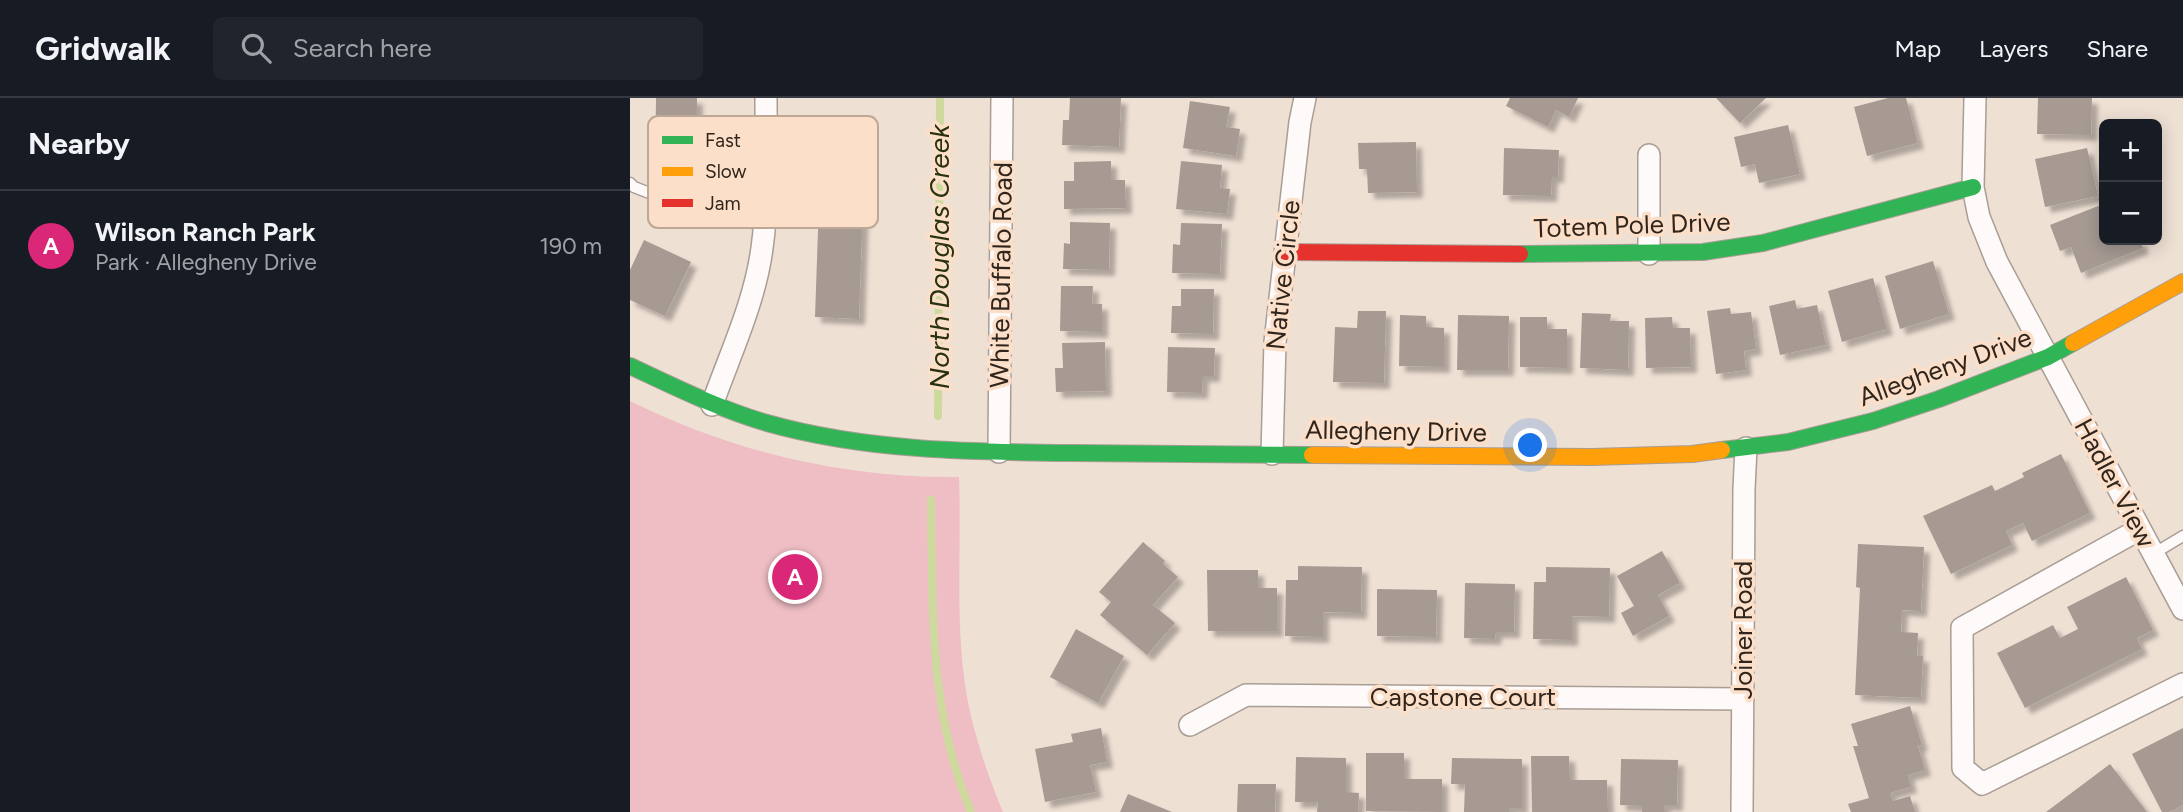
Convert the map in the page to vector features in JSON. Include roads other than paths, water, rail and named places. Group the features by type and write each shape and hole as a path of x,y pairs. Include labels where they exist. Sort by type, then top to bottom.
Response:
{"street":[{"path":"766,98 766,116"},
{"name":"White Buffalo Road","path":"999,452 1002,98"},
{"name":"Native Circle","path":"1272,454 1275,342 1305,98"},
{"path":"1975,98 1973,187 1979,217 1997,262 2048,357"},
{"path":"1649,155 1649,254"},
{"name":"Totem Pole Drive","path":"1285,252 1703,252 1763,243 1973,187"},
{"path":"712,405 754,286 764,228"},
{"name":"Allegheny Drive","path":"630,366 712,405 768,423 838,439 885,445 999,452 1592,457 1692,454 1788,442 1873,421 1939,399 2048,357 2183,282"},
{"name":"Hadler View","path":"2048,357 2183,609"},
{"name":"Joiner Road","path":"1741,812 1746,448"},
{"path":"2140,529 1962,628 1963,768 1982,784 2183,684"},
{"name":"Capstone Court","path":"1190,724 1246,695 1743,699"}],"lane":[{"path":"630,183 648,192"},
{"path":"2153,554 2183,536"}],"waterway":[{"name":"North Douglas Creek","path":"938,416 940,98"},
{"name":"North Douglas Creek","path":"931,500 933,619 940,697 957,773 971,812"}],"place":[{"name":"Wilson Ranch Park","path":"795,577"}]}
